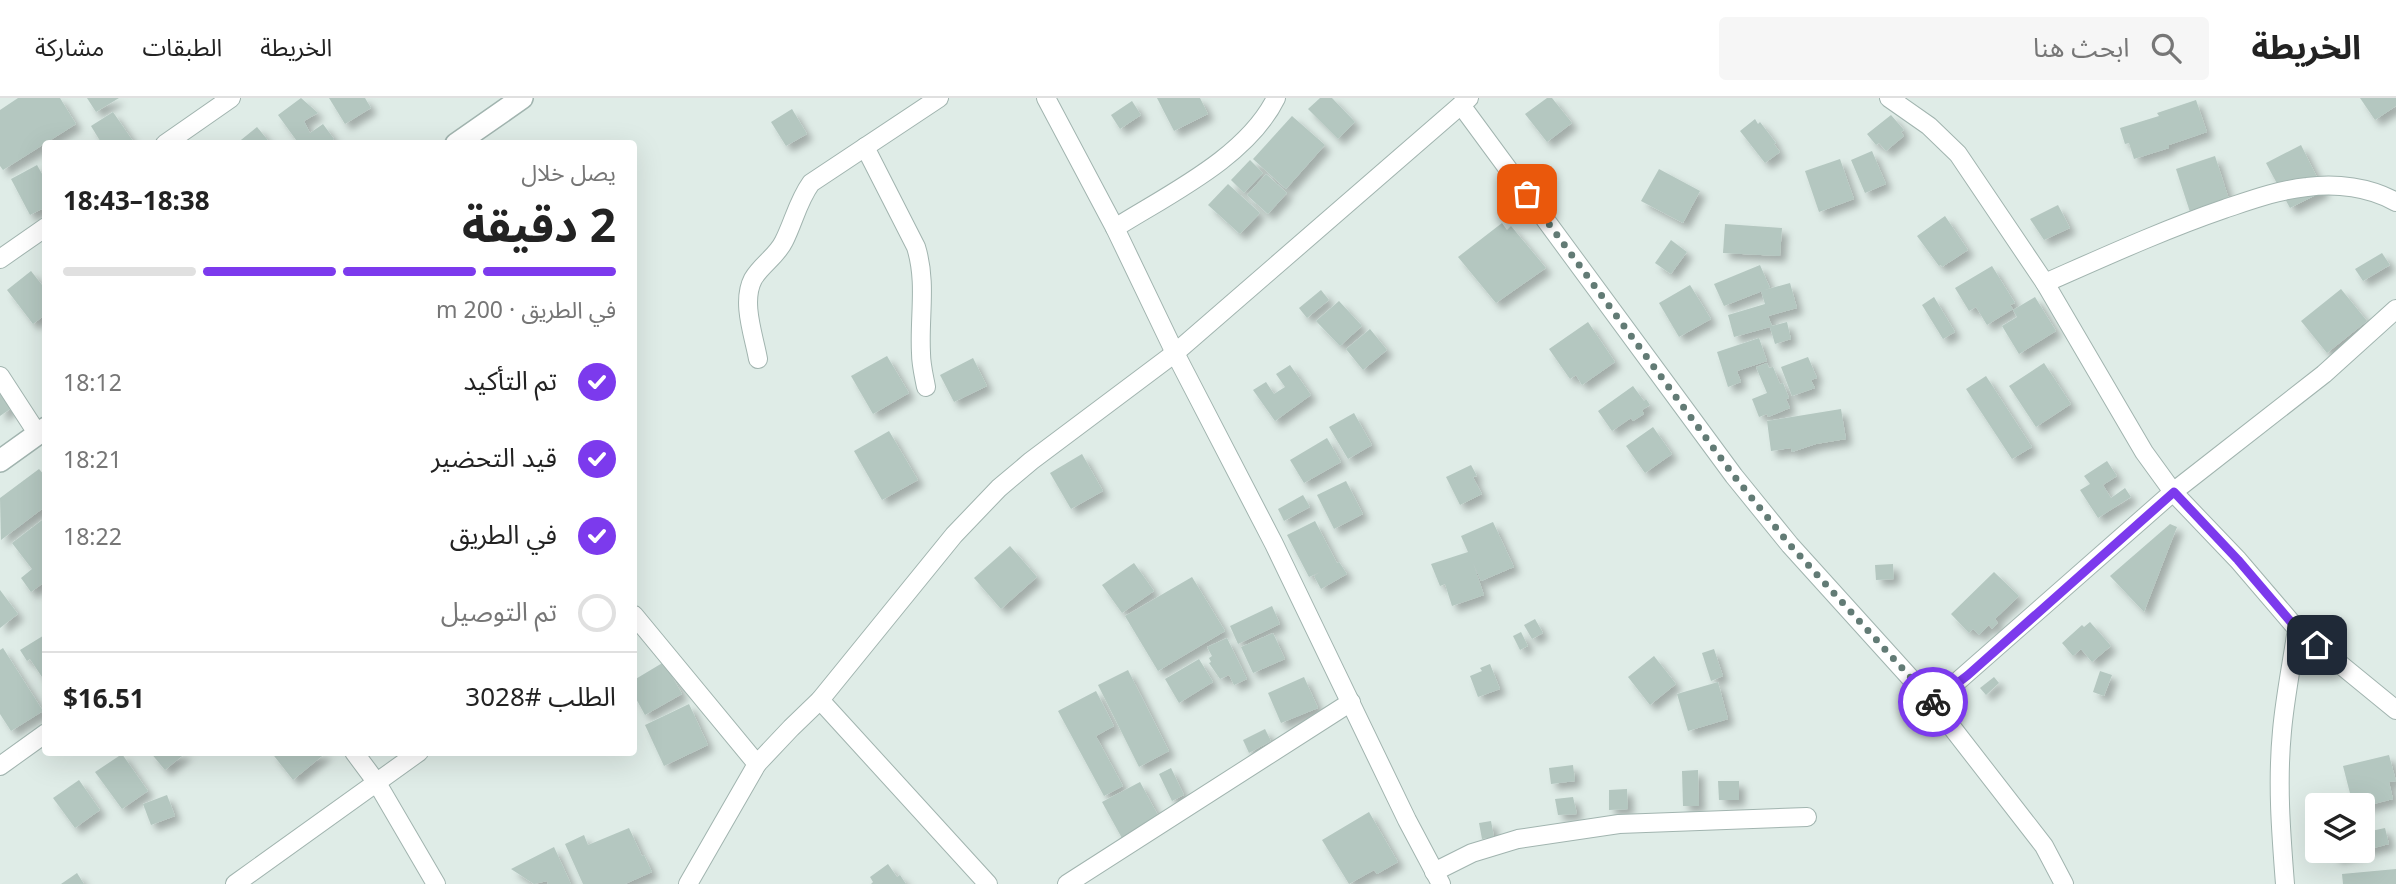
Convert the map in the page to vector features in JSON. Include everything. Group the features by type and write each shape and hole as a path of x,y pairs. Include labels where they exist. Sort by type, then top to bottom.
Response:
{"street":[{"path":"171,140 231,98"},
{"path":"462,140 522,98"},
{"path":"758,359 748,303 754,279 783,244 801,196 811,183 939,98"},
{"path":"1046,98 1115,228 1174,353 1274,544 1437,878 1472,853 1518,839 1619,824 1807,817"},
{"path":"1115,228 1210,169 1263,120 1276,98"},
{"path":"1889,98 1929,126 1958,153 2045,282 2132,431 2174,492 2238,560 2297,629 2396,710"},
{"path":"688,884 757,764 820,700 975,512 1031,461 1174,353 1465,101 1734,476 1799,555 1933,703 2044,846 2064,884"},
{"path":"865,147 916,247 921,263 921,354 926,387"},
{"path":"2045,282 2183,223 2269,194 2307,187 2355,187 2396,202"},
{"path":"0,259 42,230"},
{"path":"1933,703 2174,492 2324,374 2396,310"},
{"path":"0,376 41,430 0,461"},
{"path":"637,619 757,764"},
{"path":"2285,884 2279,816 2281,743 2297,629"},
{"path":"820,700 988,884"},
{"path":"1067,884 1351,702"},
{"path":"0,766 42,736"},
{"path":"357,756 436,884"},
{"path":"235,884 413,756"}],"building":[{"path":"18,98 60,98 76,124 51,140 42,140 42,145 3,170 0,166 0,110"},
{"path":"87,98 119,98 96,112"},
{"path":"301,98 318,113 304,121 310,133 323,124 334,139 296,140 278,115"},
{"path":"329,98 365,98 371,108 345,124"},
{"path":"1157,98 1200,98 1208,114 1174,131"},
{"path":"1320,98 1332,98 1355,122 1338,139 1308,109"},
{"path":"1547,98 1552,98 1572,123 1547,142 1525,114"},
{"path":"2360,98 2396,98 2396,106 2375,120"},
{"path":"2196,100 2207,132 2134,159 2120,128 2159,116 2157,113"},
{"path":"1132,101 1141,115 1120,129 1111,115"},
{"path":"792,109 807,134 786,146 771,122"},
{"path":"113,112 132,140 100,140 91,126"},
{"path":"1891,115 1904,130 1901,132 1904,136 1886,151 1879,143 1876,145 1867,134"},
{"path":"1292,116 1325,145 1286,189 1253,159"},
{"path":"1755,119 1776,143 1774,144 1780,152 1765,163 1740,131"},
{"path":"257,127 268,140 241,140"},
{"path":"2301,145 2324,191 2290,208 2266,163"},
{"path":"1872,151 1886,184 1865,193 1851,160"},
{"path":"2215,156 2229,199 2190,212 2176,169"},
{"path":"1840,159 1854,199 1819,212 1805,171"},
{"path":"1250,160 1263,173 1244,193 1231,180"},
{"path":"37,165 42,174 42,209 30,215 11,179"},
{"path":"1659,169 1700,191 1683,223 1641,201"},
{"path":"1266,174 1287,193 1268,214 1247,195"},
{"path":"1228,184 1260,213 1240,234 1208,205"},
{"path":"2058,205 2070,228 2044,240 2030,219"},
{"path":"1945,216 1968,250 1942,267 1917,236"},
{"path":"1502,223 1507,230 1511,226 1546,268 1496,303 1458,257"},
{"path":"1725,224 1782,228 1780,256 1723,253"},
{"path":"1671,240 1687,252 1671,274 1655,263"},
{"path":"2382,253 2390,265 2363,281 2355,269"},
{"path":"1760,265 1770,288 1724,306 1714,284"},
{"path":"1992,266 2015,303 2010,305 2013,309 1987,325 1976,307 1969,311 1955,288"},
{"path":"31,271 42,285 42,317 33,324 7,290"},
{"path":"1790,283 1797,308 1768,316 1772,326 1787,322 1791,339 1775,344 1770,327 1734,337 1728,315 1765,304 1761,291"},
{"path":"1690,285 1711,319 1679,337 1659,303"},
{"path":"2341,289 2367,321 2327,353 2301,321"},
{"path":"1321,290 1329,300 1307,318 1299,308"},
{"path":"1934,297 1955,332 1943,339 1922,305"},
{"path":"2035,297 2056,331 2019,354 2002,326 2017,317 2013,310"},
{"path":"1339,301 1362,326 1340,346 1316,321"},
{"path":"1588,322 1615,362 1582,385 1576,375 1570,379 1549,349"},
{"path":"1370,329 1387,350 1363,370 1346,349"},
{"path":"1759,338 1767,361 1737,371 1741,382 1728,387 1717,352"},
{"path":"887,356 909,393 873,414 851,376"},
{"path":"1808,357 1817,378 1811,380 1815,388 1792,396 1781,367"},
{"path":"973,358 987,386 954,402 940,375"},
{"path":"1767,363 1769,368 1773,367 1780,384 1783,383 1790,408 1768,417 1767,414 1759,417 1752,399 1767,393 1756,367"},
{"path":"2044,363 2071,404 2036,427 2009,386"},
{"path":"1290,365 1311,395 1275,421 1253,390 1266,382 1274,394 1285,387 1276,374"},
{"path":"1986,376 2032,447 2012,459 1966,389"},
{"path":"1633,386 1650,405 1642,410 1644,414 1633,421 1631,418 1612,431 1598,411"},
{"path":"0,388 13,407 0,416"},
{"path":"1841,409 1846,439 1816,444 1792,452 1791,448 1771,451 1767,421"},
{"path":"1354,413 1372,445 1348,459 1329,427"},
{"path":"1653,427 1672,454 1645,473 1626,446"},
{"path":"889,431 918,480 882,500 854,451"},
{"path":"1327,438 1341,462 1304,483 1290,460"},
{"path":"1082,454 1103,491 1071,509 1050,473"},
{"path":"2107,461 2117,476 2103,485 2111,498 2125,488 2131,497 2098,518 2080,490 2090,484 2084,476"},
{"path":"1471,465 1477,476 1473,477 1482,494 1460,505 1446,477"},
{"path":"39,469 42,472 42,509 1,540 0,498"},
{"path":"1346,481 1363,514 1334,529 1317,495"},
{"path":"1303,495 1310,507 1284,521 1278,509"},
{"path":"42,520 42,584 31,592 21,578 32,569 12,543"},
{"path":"1315,521 1337,563 1339,562 1347,574 1321,589 1314,576 1320,572 1309,577 1287,535"},
{"path":"1493,522 1514,567 1481,581 1473,563 1484,595 1452,606 1445,584 1440,586 1431,564 1468,552 1461,536"},
{"path":"2170,524 2177,527 2144,612 2110,576"},
{"path":"1010,546 1037,577 1001,609 974,578"},
{"path":"1134,563 1154,591 1122,613 1102,585"},
{"path":"1893,564 1894,579 1876,580 1875,565"},
{"path":"1994,572 2019,596 1995,619 1998,623 1992,629 1989,625 1979,635 1973,629 1969,633 1951,614"},
{"path":"1192,577 1225,631 1158,671 1125,616"},
{"path":"0,590 18,614 0,628"},
{"path":"1272,606 1280,624 1238,644 1230,626"},
{"path":"1535,619 1543,633 1532,639 1524,625"},
{"path":"2090,622 2111,646 2092,662 2081,649 2073,656 2062,643 2082,625 2084,627"},
{"path":"1521,632 1528,646 1520,650 1513,636"},
{"path":"1273,633 1285,659 1253,673 1241,647"},
{"path":"42,636 42,677 30,659 27,661 20,650"},
{"path":"1227,638 1247,679 1234,685 1229,675 1220,679 1209,663 1212,656 1207,647"},
{"path":"3,648 42,709 11,731 0,714 0,650"},
{"path":"1714,649 1723,676 1711,681 1702,653"},
{"path":"1654,656 1676,684 1650,705 1628,677"},
{"path":"1199,659 1213,682 1179,703 1165,679"},
{"path":"664,662 682,694 645,715 637,700 637,678"},
{"path":"1490,664 1500,689 1478,697 1470,676"},
{"path":"1128,670 1169,751 1139,767 1098,685"},
{"path":"2100,671 2112,675 2104,696 2093,692"},
{"path":"1304,677 1318,708 1281,723 1268,693"},
{"path":"1994,677 1999,683 1986,695 1980,688"},
{"path":"1718,682 1728,719 1688,731 1677,694"},
{"path":"1096,691 1114,726 1096,736 1123,786 1104,796 1058,711"},
{"path":"689,704 708,745 664,766 645,725"},
{"path":"1265,729 1271,741 1249,753 1243,740"},
{"path":"2389,755 2396,781 2389,782 2393,799 2375,804 2375,793 2350,793 2343,766"},
{"path":"119,756 123,756 148,791 122,809 95,772"},
{"path":"153,756 182,756 165,770"},
{"path":"274,756 322,756 293,780"},
{"path":"1573,765 1575,781 1551,784 1549,768"},
{"path":"1171,768 1184,795 1172,801 1159,774"},
{"path":"1698,770 1699,806 1683,806 1682,771"},
{"path":"79,780 100,810 75,828 53,798"},
{"path":"1718,781 1739,781 1739,800 1719,800"},
{"path":"1140,782 1160,819 1123,840 1102,802"},
{"path":"1627,789 1628,809 1609,810 1609,790"},
{"path":"167,795 175,816 151,825 143,804"},
{"path":"1573,797 1577,814 1558,815 1555,799"},
{"path":"1369,812 1398,862 1377,874 1374,870 1349,884 1322,840"},
{"path":"1491,821 1494,837 1482,839 1479,823"},
{"path":"629,828 652,872 625,884 583,884 565,844 584,835 588,845"},
{"path":"2385,828 2389,844 2375,848 2375,830"},
{"path":"554,847 571,884 548,884 547,881 534,884 511,869"},
{"path":"888,864 906,884 871,884 873,882 870,877"},
{"path":"2396,869 2396,884 2343,884 2342,874"},
{"path":"77,873 84,884 61,884"}],"way so far":[{"path":"1527,194 1734,476 1840,602 1933,702"}],"route":[{"path":"1933,702 1968,675 2032,615 2174,492 2238,560 2297,629 2317,645"}]}
